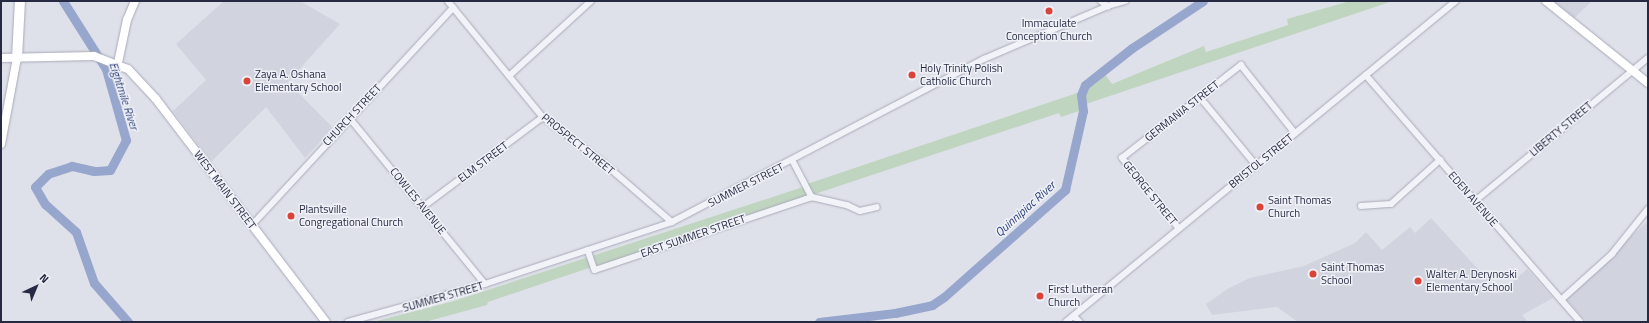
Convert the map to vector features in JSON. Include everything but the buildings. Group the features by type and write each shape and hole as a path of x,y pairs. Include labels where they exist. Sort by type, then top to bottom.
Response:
{"highway":[{"path":"17,58 20,1"}],"main road":[{"path":"1,58 95,57 118,63 127,20 135,1"},
{"path":"1546,1 1648,83"},
{"path":"1,144 16,78 17,58"},
{"name":"WEST MAIN STREET","path":"118,63 145,85 326,322"}],"street":[{"name":"PROSPECT STREET","path":"448,1 542,117 604,164 672,222"},
{"path":"509,76 591,1"},
{"path":"1101,1 1108,6"},
{"name":"SUMMER STREET","path":"348,322 485,284 672,222 793,161 984,59 1108,6 1125,1"},
{"name":"BRISTOL STREET","path":"1066,322 1456,1"},
{"name":"CHURCH STREET","path":"252,225 349,117 453,8"},
{"name":"LIBERTY STREET","path":"1475,201 1631,70 1648,58"},
{"name":"GERMANIA STREET","path":"1122,158 1241,65 1295,133"},
{"name":"EDEN AVENUE","path":"1366,75 1581,322"},
{"path":"1200,97 1256,165"},
{"name":"COWLES AVENUE","path":"349,117 485,284"},
{"name":"ELM STREET","path":"423,207 542,117"},
{"name":"GEORGE STREET","path":"1122,158 1179,229"},
{"path":"1362,206 1391,204 1440,160"},
{"path":"793,161 812,197"},
{"name":"EAST SUMMER STREET","path":"588,250 595,270 812,197 847,204 860,211 877,207"},
{"path":"1561,300 1612,254 1648,209"},
{"path":"1074,316 1080,322"}],"shaded area":[{"name":"Zaya A. Oshana Elementary School","path":"224,1 300,1 340,24 288,82 333,128 305,158 266,107 211,162 173,111 206,80 176,44"},
{"path":"1554,1 1592,1 1574,18"},
{"name":"Walter A. Derynoski Elementary School","path":"1431,218 1500,293 1527,269 1553,298 1522,315 1528,322 1298,322 1277,307 1212,315 1206,304 1229,288 1250,278 1304,266 1355,243 1366,232 1382,250 1410,227 1415,233"},
{"path":"1648,221 1648,322 1587,322 1564,297"}],"green space":[{"path":"1350,1 1393,1 1083,105 1082,110 1061,117 1059,113 812,195 807,184 1086,90 1085,86 1095,78 1098,81 1105,74 1112,84 1204,46 1206,52 1288,25 1287,19"},
{"path":"803,187 808,196 593,269 592,267 488,302 487,305 425,322 373,322 454,301"}],"waterway":[{"name":"Eightmile River","path":"63,1 106,69 126,140 110,170 94,171 72,166 48,174 35,187 45,204 76,232 94,283 128,322"},
{"name":"Quinnipiac River","path":"819,322 895,313 932,305 944,297 1065,190 1083,111 1081,95 1085,85 1132,48 1203,1"}],"place":[{"name":"Immaculate Conception Church","path":"1049,11"},
{"name":"Holy Trinity Polish Catholic Church","path":"912,75"},
{"name":"Zaya A. Oshana Elementary School","path":"247,81"},
{"name":"Saint Thomas Church","path":"1260,207"},
{"name":"Plantsville Congregational Church","path":"291,216"},
{"name":"Saint Thomas School","path":"1313,274"},
{"name":"Walter A. Derynoski Elementary School","path":"1418,281"},
{"name":"First Lutheran Church","path":"1040,296"}]}
